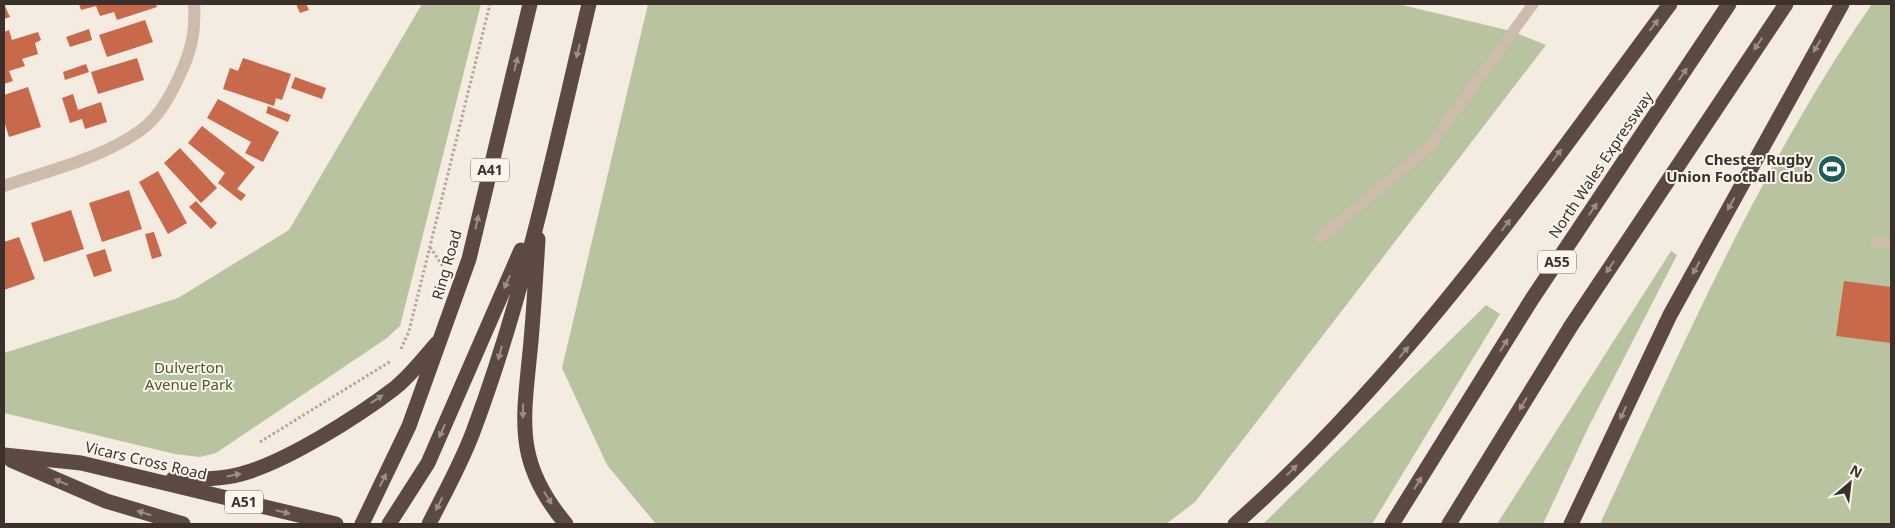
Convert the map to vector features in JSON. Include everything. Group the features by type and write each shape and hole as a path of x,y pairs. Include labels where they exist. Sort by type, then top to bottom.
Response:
{"highway":[{"name":"Ring Road","path":"362,524 407,431 469,259 530,4"},
{"path":"428,524 466,450 497,364 541,205 589,4"},
{"path":"1234,524 1335,428 1419,334 1469,274 1670,4"},
{"name":"North Wales Expressway","path":"1392,524 1532,300 1729,4"},
{"path":"1449,524 1571,326 1786,4"},
{"path":"1571,524 1670,315 1842,4"},
{"path":"389,524 428,462 541,205"},
{"path":"541,205 523,425 526,448 533,470 544,492 566,524"},
{"path":"151,479 215,478 241,474 264,466 319,437 394,388 411,373 443,335"},
{"name":"Vicars Cross Road","path":"4,456 81,462 336,524"},
{"name":"Vicars Cross Road","path":"4,456 106,501 183,524"}],"street":[{"path":"4,186 103,152 142,129 168,100 185,65 196,27 194,4"}],"lane":[{"path":"1320,238 1429,147 1533,4"},
{"path":"1875,242 1891,242"}],"path":[{"path":"400,351 409,331 490,4"},
{"path":"256,445 320,407 395,358"}],"green space":[{"name":"Dulverton Avenue Park","path":"422,4 481,4 400,326 387,338 216,453 200,457 175,454 4,413 4,353 178,298 289,230"},
{"path":"648,4 1398,4 1511,31 1546,45 1195,502 1166,524 656,524 607,465 562,368"},
{"name":"Chester Rugby Union Football Club","path":"1872,4 1891,4 1891,524 1600,524 1693,324 1759,192 1794,128"},
{"path":"1671,251 1677,255 1588,428 1543,524 1497,524"},
{"path":"1486,305 1500,314 1372,524 1263,524"}],"building":[{"path":"4,4 10,17 4,19"},
{"path":"79,4 156,4 157,7 117,20 114,12 100,16 96,6 81,10"},
{"path":"296,4 306,4 309,10 300,13"},
{"path":"145,20 153,42 107,57 99,35"},
{"path":"89,29 92,40 70,47 66,37"},
{"path":"9,30 12,40 38,32 41,40 35,43 38,54 22,59 25,66 9,71 13,81 4,84 4,32"},
{"path":"137,58 144,80 98,94 91,72"},
{"path":"243,58 291,74 282,100 276,98 274,106 223,89 230,68 238,71"},
{"path":"86,64 89,72 65,80 63,72"},
{"path":"295,77 326,88 322,99 291,88"},
{"path":"28,87 41,127 9,137 4,121 4,95"},
{"path":"73,94 78,110 101,102 107,122 85,129 82,119 70,123 62,98"},
{"path":"218,99 279,132 263,162 245,153 251,142 207,118"},
{"path":"268,106 291,115 288,122 266,113"},
{"path":"202,126 255,167 237,189 246,195 241,201 218,183 225,173 188,143"},
{"path":"180,148 217,188 201,203 164,163"},
{"path":"158,171 187,223 168,234 139,182"},
{"path":"129,190 142,229 102,242 89,203"},
{"path":"196,201 217,223 211,229 189,207"},
{"path":"71,210 84,249 44,262 31,223"},
{"path":"154,232 162,256 152,259 145,234"},
{"path":"19,237 35,279 4,290 4,242"},
{"path":"105,249 112,271 94,277 86,255"},
{"path":"1844,281 1891,287 1891,343 1836,336"}],"place":[{"name":"Chester Rugby Union Football Club","path":"1832,169"}]}
